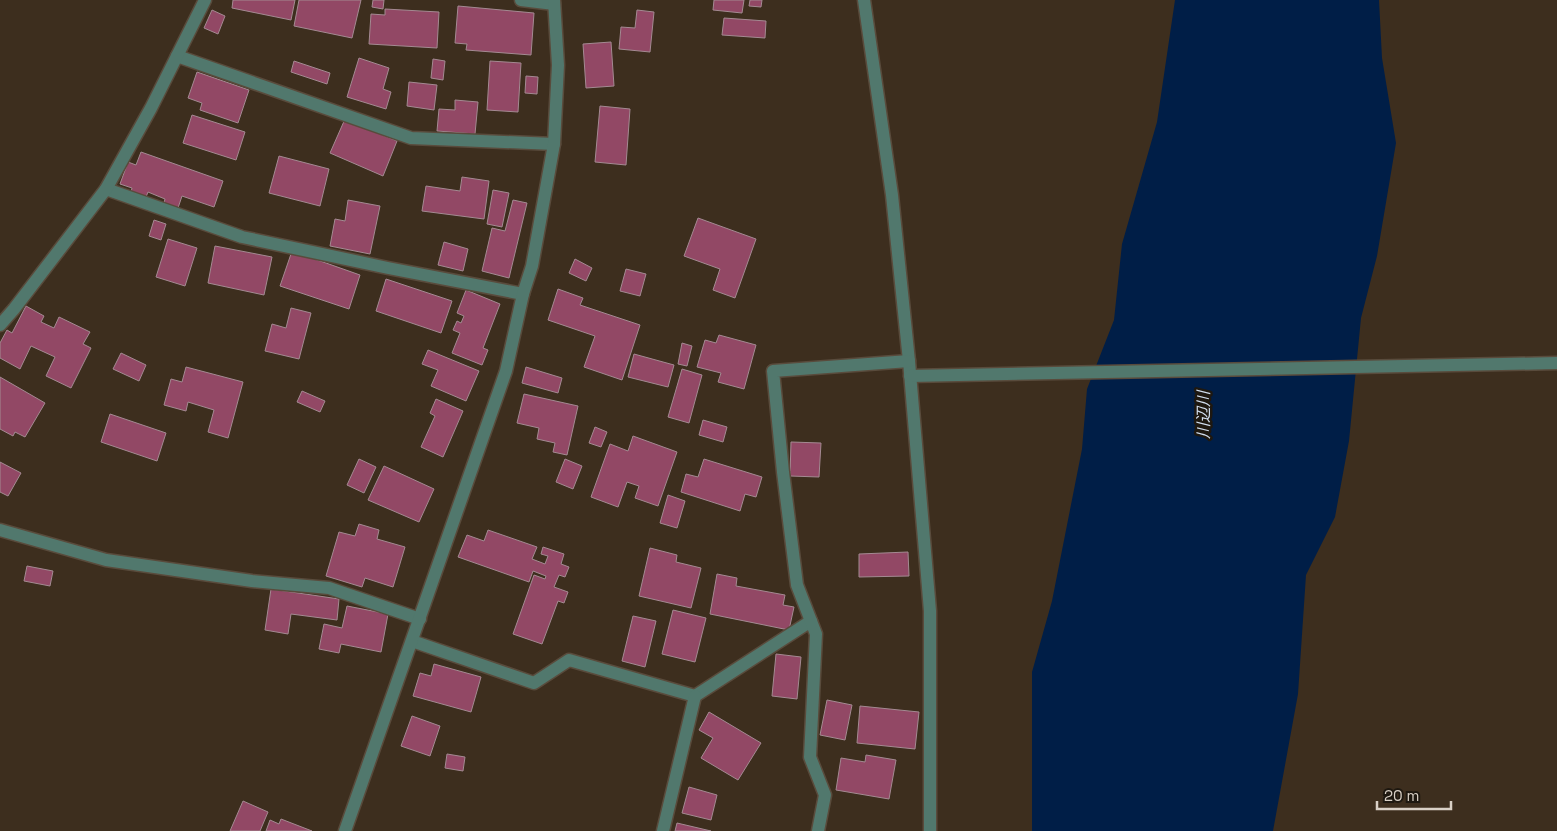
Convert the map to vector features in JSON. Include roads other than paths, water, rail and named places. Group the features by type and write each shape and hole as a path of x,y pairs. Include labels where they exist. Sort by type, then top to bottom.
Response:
{"street":[{"path":"0,325 106,189 151,108 205,0"},
{"path":"345,831 506,371 523,294 532,266 554,144 558,65 554,2 521,0"},
{"path":"864,0 892,195 909,361 930,612 930,831"},
{"path":"177,56 411,138 554,144"},
{"path":"106,189 242,237 523,294"},
{"path":"818,831 825,795 810,756 816,634 797,585 782,472 773,371 909,361"},
{"path":"910,376 1557,363"},
{"path":"0,530 106,560 252,581 329,588 420,619"},
{"path":"663,831 696,696 811,621"},
{"path":"412,641 534,683 569,660 696,696"}],"water":[{"name":"川辺川","path":"1175,0 1379,0 1382,58 1396,143 1377,256 1361,318 1349,441 1335,517 1306,575 1298,694 1273,831 1032,831 1032,672 1052,601 1082,449 1087,389 1114,320 1122,244 1157,122"}]}
